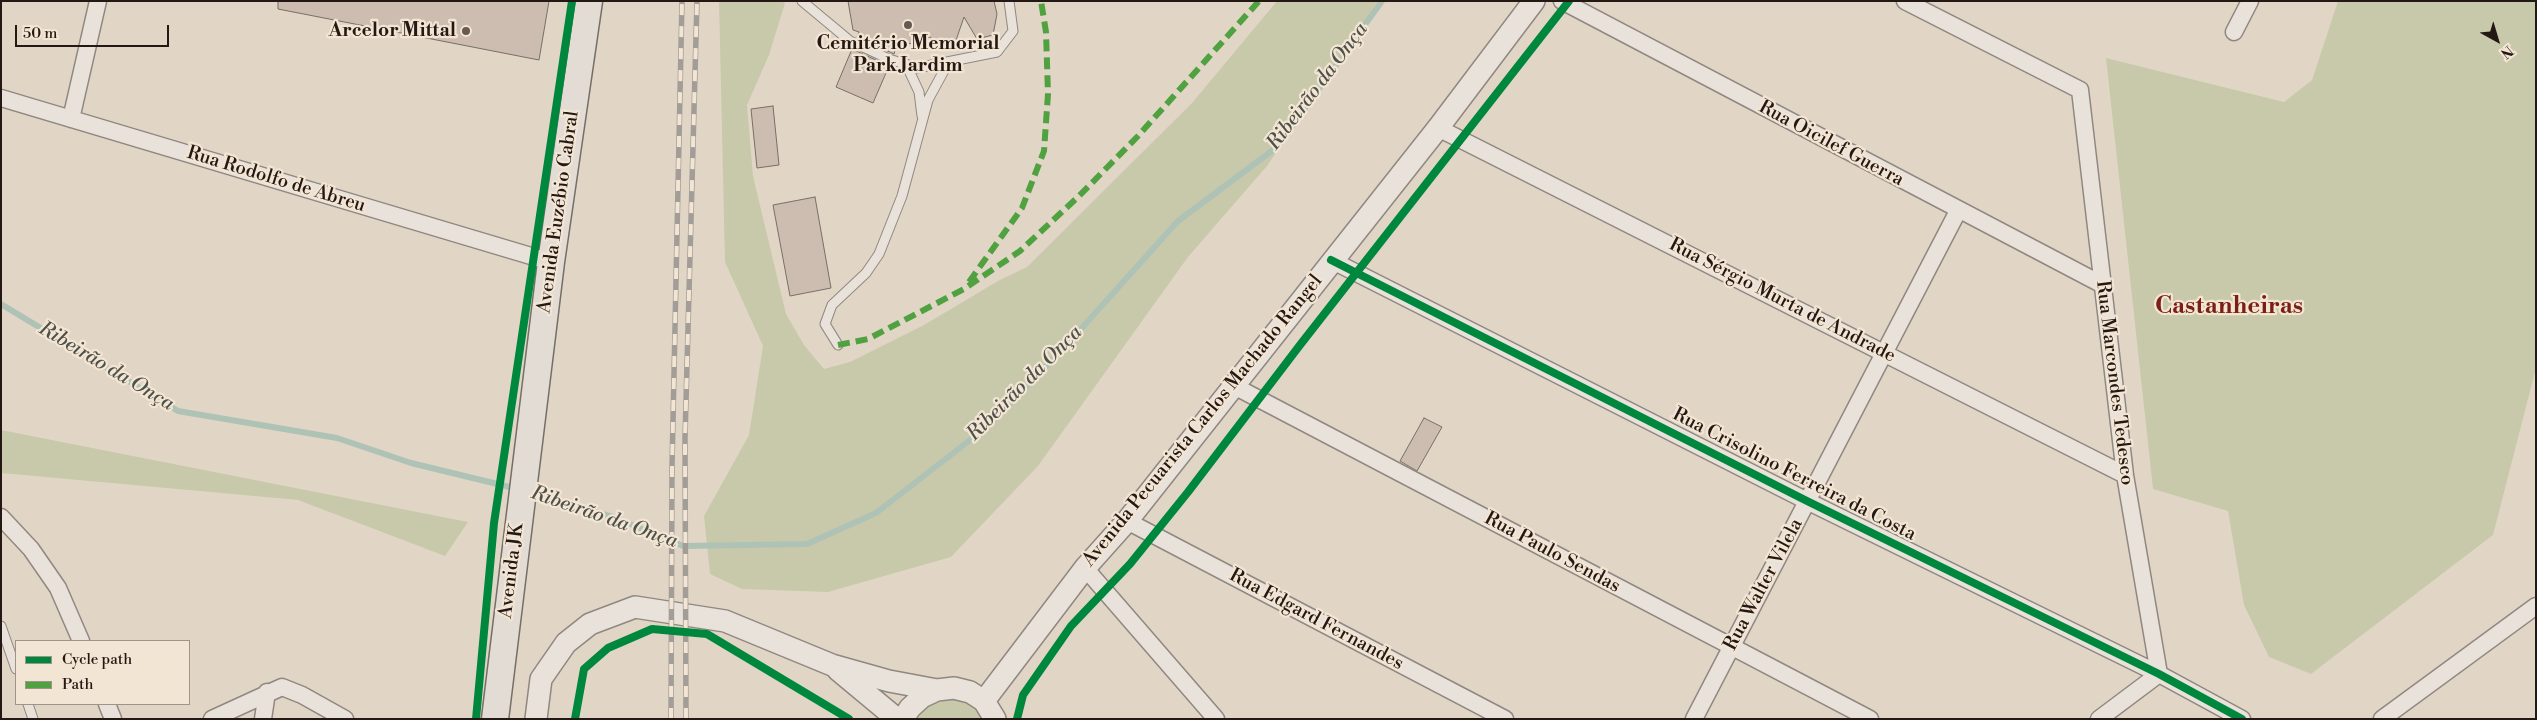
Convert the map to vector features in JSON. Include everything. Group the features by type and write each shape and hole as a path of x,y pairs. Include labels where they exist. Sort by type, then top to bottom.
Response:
{"main road":[{"name":"Avenida Euzébio Cabral","path":"531,424 551,262 589,1"},
{"name":"Avenida JK","path":"495,719 531,424"}],"street":[{"path":"71,119 98,1"},
{"name":"Avenida Pecuarista Carlos Machado Rangel","path":"989,710 1086,568 1127,521 1331,260 1438,128 1534,1"},
{"name":"Rua Oicilef Guerra","path":"1562,1 1958,211 2101,284"},
{"name":"Rua Marcondes Tedesco","path":"1906,1 2080,90 2101,284 2125,475 2159,674"},
{"path":"2234,32 2250,1"},
{"name":"Rua Rodolfo de Abreu","path":"1,98 551,262"},
{"name":"Rua Sérgio Murta de Andrade","path":"1438,128 2125,475"},
{"name":"Rua Walter Vilela","path":"1694,719 1958,211"},
{"name":"Rua Crisolino Ferreira da Costa","path":"1331,260 1807,501 2159,674 2242,719"},
{"name":"Rua Paulo Sendas","path":"1234,386 1870,719"},
{"path":"1,518 31,549 58,588 81,640"},
{"name":"Rua Edgard Fernandes","path":"1127,521 1505,719"},
{"path":"1086,568 1216,719"},
{"path":"2382,719 2536,606"},
{"path":"536,719 541,679 566,643 590,624 635,607 725,621 832,665 889,681 937,690 954,688 970,692 989,710"},
{"path":"832,665 897,719"},
{"path":"2099,719 2159,674"},
{"path":"212,719 267,692 282,687 302,695 335,716"},
{"path":"904,719 910,708 922,697 937,690"},
{"path":"263,719 267,692"},
{"path":"107,705 113,719"}],"lane":[{"path":"802,1 850,41 918,68 997,52 1013,31 1008,1"},
{"path":"838,345 825,324 828,315 832,306 866,273 879,254 902,196 928,100 947,65 958,60"},
{"path":"906,64 919,92 921,126"},
{"path":"1,626 15,667"},
{"path":"28,705 33,719"}],"green space":[{"path":"719,1 782,1 785,3 769,55 747,105 753,176 786,314 804,345 824,369 850,362 924,325 998,281 1027,267 1192,103 1277,1 1378,1 1267,166 1188,257 1038,466 951,557 828,592 742,589 710,574 704,516 749,435 763,346 725,262"},
{"path":"2338,1 2536,1 2536,368 2493,535 2311,674 2269,657 2244,605 2228,511 2153,489 2106,58 2284,102 2312,80"},
{"path":"1,430 468,522 445,556 298,500 1,473"},
{"path":"951,698 965,700 977,707 987,719 914,719 925,706 937,700"}],"building":[{"name":"Arcelor Mittal","path":"278,1 549,1 539,60 278,9"},
{"name":"Cemitério Memorial Park Jardim","path":"848,1 994,1 997,14 993,35 977,39 964,17 954,46 942,48 930,37 896,48 894,54 857,37 859,32 853,30"},
{"path":"852,49 889,66 873,103 836,87"},
{"path":"773,106 779,165 757,168 751,109"},
{"path":"815,197 831,288 790,296 773,205"},
{"path":"1424,418 1442,427 1417,471 1400,461"}],"waterway":[{"name":"Ribeirão da Onça","path":"528,492 613,517 683,546 807,544 876,513 988,426 1062,350 1178,221 1277,147 1382,1"},
{"name":"Ribeirão da Onça","path":"1,304 178,411 337,438 411,463 518,489"}],"railway":[{"path":"671,719 672,467 682,1"},
{"path":"686,719 685,438 697,1"}],"marked path":[{"path":"969,282 1022,208 1044,151 1048,94 1046,32 1041,1"},
{"path":"838,345 868,339 964,289 1020,251 1079,196 1138,136 1259,1"}],"cycle path":[{"path":"476,719 494,523 572,1"},
{"path":"1017,719 1023,695 1071,626 1130,564 1188,492 1300,345 1569,1"},
{"path":"1331,260 1807,501 2159,674 2242,719"},
{"path":"575,719 584,669 608,648 652,629 707,634 849,719"}],"place":[{"name":"Cemitério Memorial Park Jardim","path":"908,25"},
{"name":"Arcelor Mittal","path":"466,31"}],"district":[{"name":"Castanheiras","path":"2229,307"}]}
